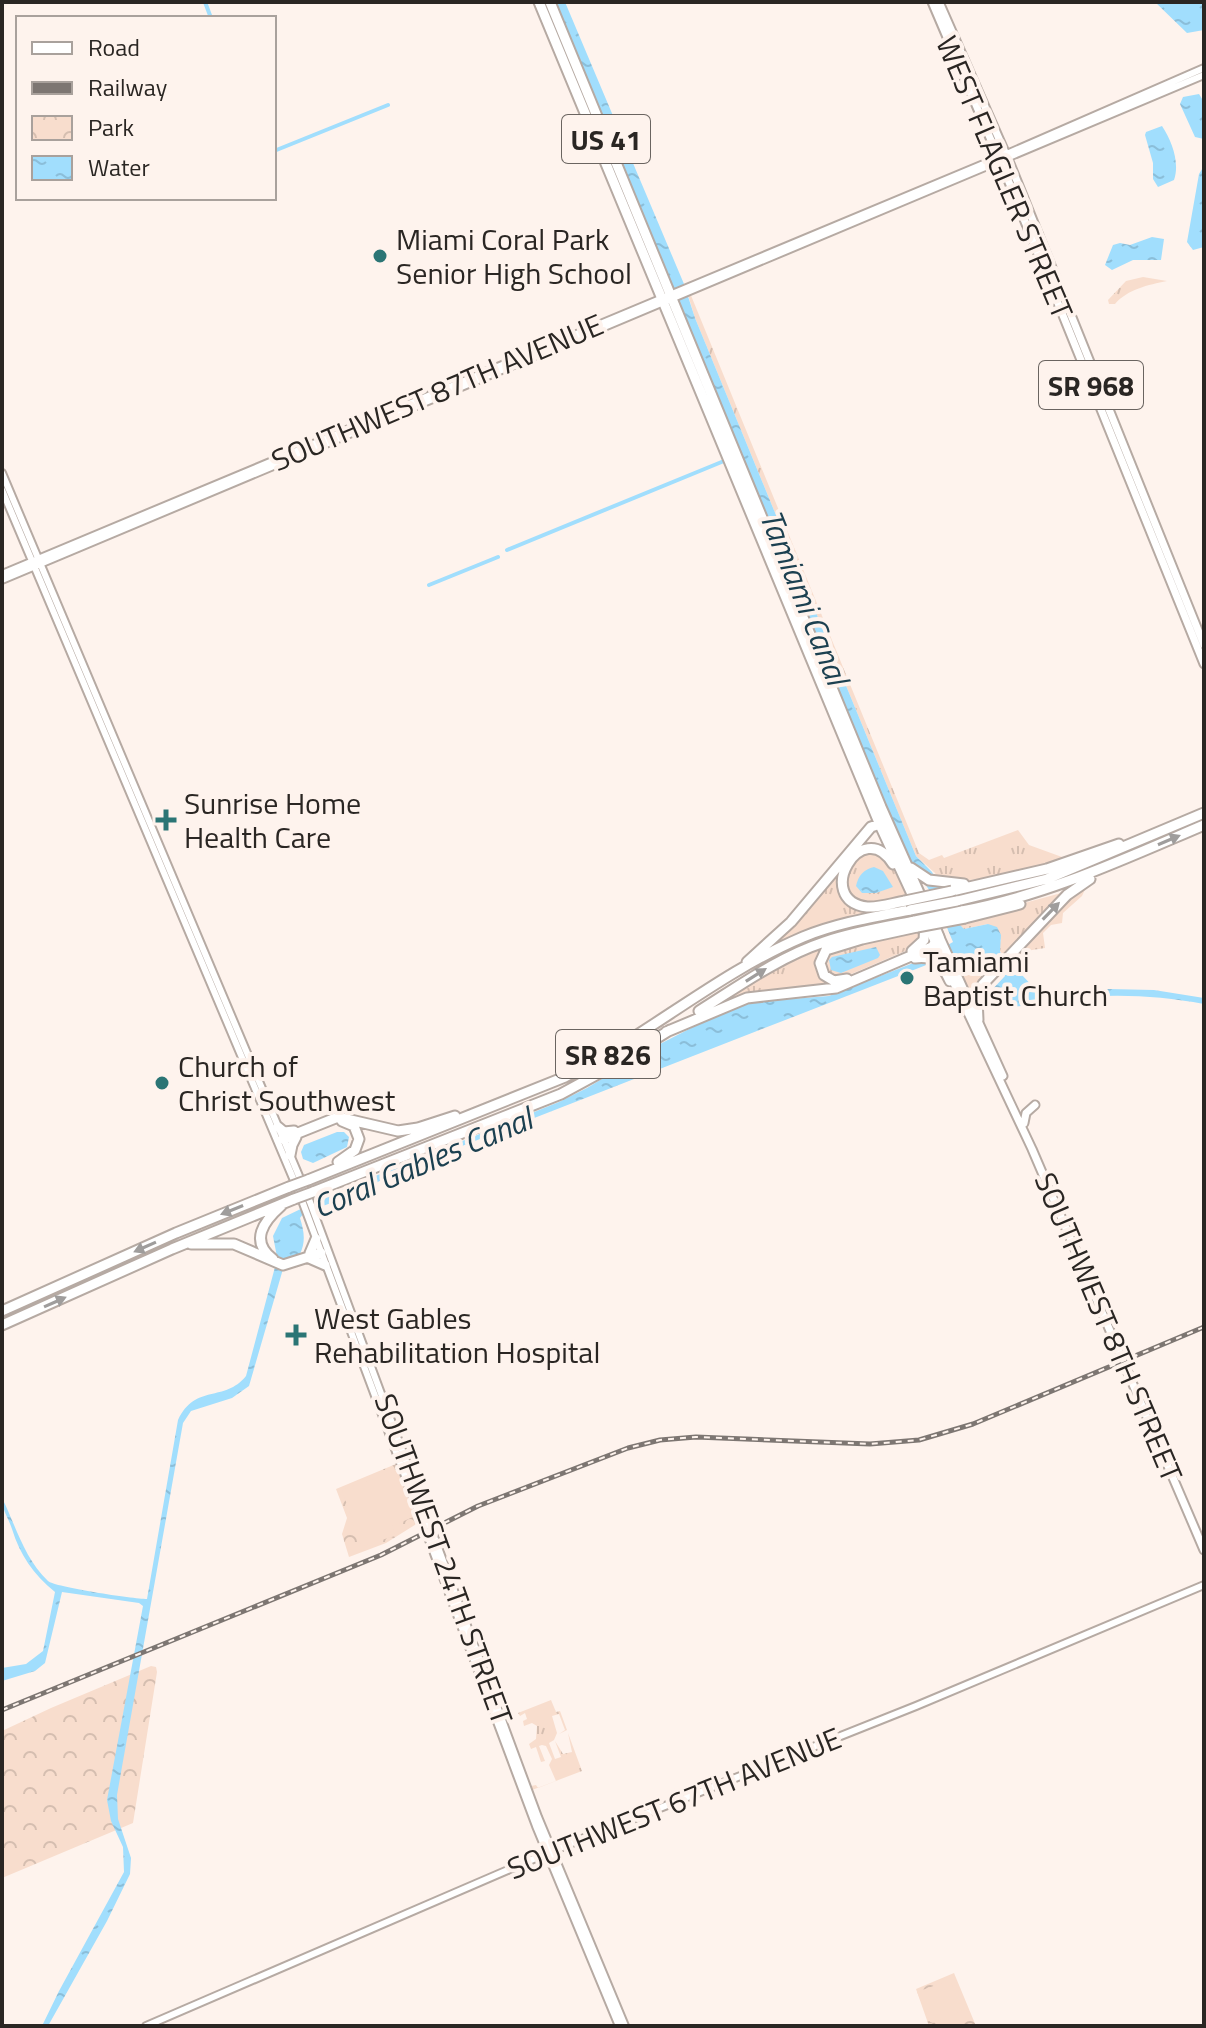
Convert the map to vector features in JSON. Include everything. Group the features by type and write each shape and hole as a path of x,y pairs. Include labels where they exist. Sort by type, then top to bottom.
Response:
{"highway":[{"name":"SOUTHWEST 8TH STREET","path":"539,2 596,141 718,411 789,584 797,612 919,923"},
{"name":"SOUTHWEST 8TH STREET","path":"550,2 669,297 702,395 940,944"},
{"path":"579,73 579,82 598,133 596,141 604,145 622,189 630,197"},
{"path":"705,381 702,395 718,411"},
{"path":"764,541 769,544 789,584"},
{"path":"858,771 868,776"},
{"path":"865,833 869,813 868,794"},
{"path":"1004,891 1204,807"},
{"path":"902,854 918,875 952,892 1004,891 1058,875 1204,813"},
{"path":"733,975 791,922 865,833 873,826 880,825 893,834"},
{"path":"919,923 924,940 913,951 842,981 830,980 821,971 821,956 829,948 919,923 1030,901 1053,888 1204,825"},
{"path":"903,878 887,856 871,850 861,851 851,858 842,877 847,893 862,906 907,905 1047,869 1122,843"},
{"path":"978,1020 978,993 996,969 1067,895 1099,870"},
{"name":"SR 826","path":"2,1311 191,1227 576,1072 784,945 816,932 907,905"},
{"name":"SR 826","path":"2,1325 180,1246 561,1094 803,950 843,936 919,923"},
{"path":"666,1032 741,999 831,989 940,944"},
{"path":"903,960 924,957 944,960 950,981"},
{"path":"281,1142 342,1116 398,1131 415,1129 460,1114 474,1115"},
{"path":"278,1127 299,1134 338,1121 356,1128 359,1136 357,1148 323,1174"},
{"path":"290,1155 292,1143 299,1134"},
{"path":"274,1261 261,1245 261,1230 269,1218 301,1200"},
{"path":"180,1246 229,1243 287,1263 319,1250 325,1265"}],"main road":[{"name":"WEST FLAGLER STREET","path":"932,2 1049,263 1204,664"},
{"name":"WEST FLAGLER STREET","path":"939,2 1096,396 1108,410 1204,645"},
{"path":"1003,158 1204,68"},
{"path":"1003,158 1204,75"},
{"name":"SOUTHWEST 87TH AVENUE","path":"2,577 1003,158"},
{"name":"SOUTHWEST 87TH AVENUE","path":"688,289 843,225"},
{"path":"1032,240 1038,243 1044,259 1049,263"},
{"name":"SOUTHWEST 24TH STREET","path":"2,473 36,563 281,1142 301,1200 311,1214 319,1250 418,1500"},
{"name":"SOUTHWEST 24TH STREET","path":"2,490 278,1127 281,1142 290,1155 301,1200"},
{"name":"SOUTHWEST 8TH STREET","path":"919,923 940,944 944,960 1024,1123 1032,1149"},
{"name":"SOUTHWEST 8TH STREET","path":"944,960 978,1020 1204,1550"},
{"path":"950,981 968,1011"},
{"path":"967,996 968,1011"},
{"path":"1024,1123 1026,1113 1035,1105"},
{"name":"SOUTHWEST 24TH STREET","path":"311,1214 319,1250"},
{"name":"SOUTHWEST 24TH STREET","path":"325,1265 418,1500 550,1852 622,2026"},
{"name":"SOUTHWEST 67TH AVENUE","path":"146,2026 550,1852 906,1710 1204,1585"}],"green space":[{"path":"1143,277 1167,281 1139,288 1115,304 1109,304 1108,300 1126,281"},
{"path":"690,293 919,853 929,860 942,855 944,858 1018,830 1029,845 1062,857 1063,860 1001,877 948,882 947,890 962,920 1065,892 1005,957 998,949 1001,940 988,924 964,929 960,926 935,873 916,856 695,318"},
{"path":"872,852 889,861 907,893 904,899 873,905 856,900 845,885 853,859"},
{"path":"843,863 840,878 856,905 907,904 825,923 762,951"},
{"path":"1088,883 1082,896 1063,913 1062,923 1051,925 1043,933 1045,948 1026,951 1014,965 1008,960 1069,896"},
{"path":"918,929 924,935 910,949 842,978 837,979 825,972 824,956 827,952"},
{"path":"827,946 821,953 833,986 720,1003 776,969"},
{"path":"952,955 963,955 974,962 988,959 996,966 975,1002"},
{"path":"396,1464 418,1523 386,1543 349,1557 342,1534 347,1518 336,1489"},
{"path":"395,1471 413,1517 392,1524 395,1536 361,1546 342,1490"},
{"path":"151,1666 156,1667 157,1672 133,1823 2,1878 2,1731"},
{"path":"551,1700 556,1712 560,1711 567,1730 559,1734 565,1730 559,1714 552,1716 557,1733 549,1743 555,1759 561,1757 555,1741 563,1754 572,1752 568,1733 582,1771 556,1781 546,1746 539,1746 545,1761 541,1762 536,1747 531,1749 529,1744 536,1739 537,1726 532,1723 524,1726 523,1721 527,1719 525,1713 520,1716 518,1713"},
{"path":"954,1973 976,2026 929,2026 916,1989"},
{"path":"947,1981 951,1983 962,2011 930,2022 917,1992"}],"water":[{"name":"Tamiami Canal","path":"556,2 565,2 684,284 695,318 916,856 932,872 959,924 964,929 988,924 997,927 1001,935 1000,952 1039,993 1154,990 1204,998 1204,1004 1158,997 1112,996 1081,997 1013,1007 990,1006 987,1003 989,993 1005,976 1004,973 988,959 973,964 963,955 952,955 393,1173 366,1189 303,1214 300,1218 304,1236 302,1249 300,1254 286,1259 249,1386 232,1398 191,1411 183,1423 117,1795 118,1819 131,1858 130,1874 48,2026 42,2026 124,1872 123,1847 111,1821 107,1800 143,1606 62,1592 45,1663 35,1671 2,1681 2,1668 26,1664 43,1651 55,1592 23,1556 2,1498 27,1552 48,1581 147,1599 178,1420 193,1401 229,1389 246,1376 277,1257 273,1236 282,1218 338,1191 559,1102 734,1006 829,996 921,960 953,942 935,899 908,858 893,824"},
{"path":"1155,2 1204,2 1204,30 1187,33"},
{"path":"1199,94 1204,102 1204,139 1195,137 1180,104 1183,97"},
{"path":"1162,126 1174,152 1176,173 1174,180 1158,187 1153,179 1153,163 1145,135"},
{"path":"1204,166 1204,247 1193,250 1187,242 1199,174"},
{"path":"1152,237 1164,239 1161,260 1133,260 1112,270 1105,265 1113,245 1130,245"},
{"path":"874,867 883,871 893,887 876,893 862,893 856,886 858,879 864,871"},
{"path":"876,947 880,955 878,958 841,973 831,970 829,960 832,957"},
{"path":"344,1132 349,1137 347,1147 313,1163 303,1159 301,1152 304,1145"}],"waterway":[{"path":"205,2 210,16"},
{"path":"276,150 388,105"},
{"path":"507,550 724,461"},
{"path":"429,585 498,557"}],"railway":[{"path":"2,1710 381,1555 478,1506 628,1448 660,1440 696,1437 870,1444 919,1440 973,1424 1204,1327"}],"place":[{"name":"Miami Coral Park Senior High School","path":"380,256"},
{"name":"Sunrise Home Health Care","path":"166,820"},
{"name":"Tamiami Baptist Church","path":"907,978"},
{"name":"Church of Christ Southwest","path":"162,1083"},
{"name":"West Gables Rehabilitation Hospital","path":"296,1335"}],"water label":[{"name":"Coral Gables Canal","path":"422,1162"}]}
